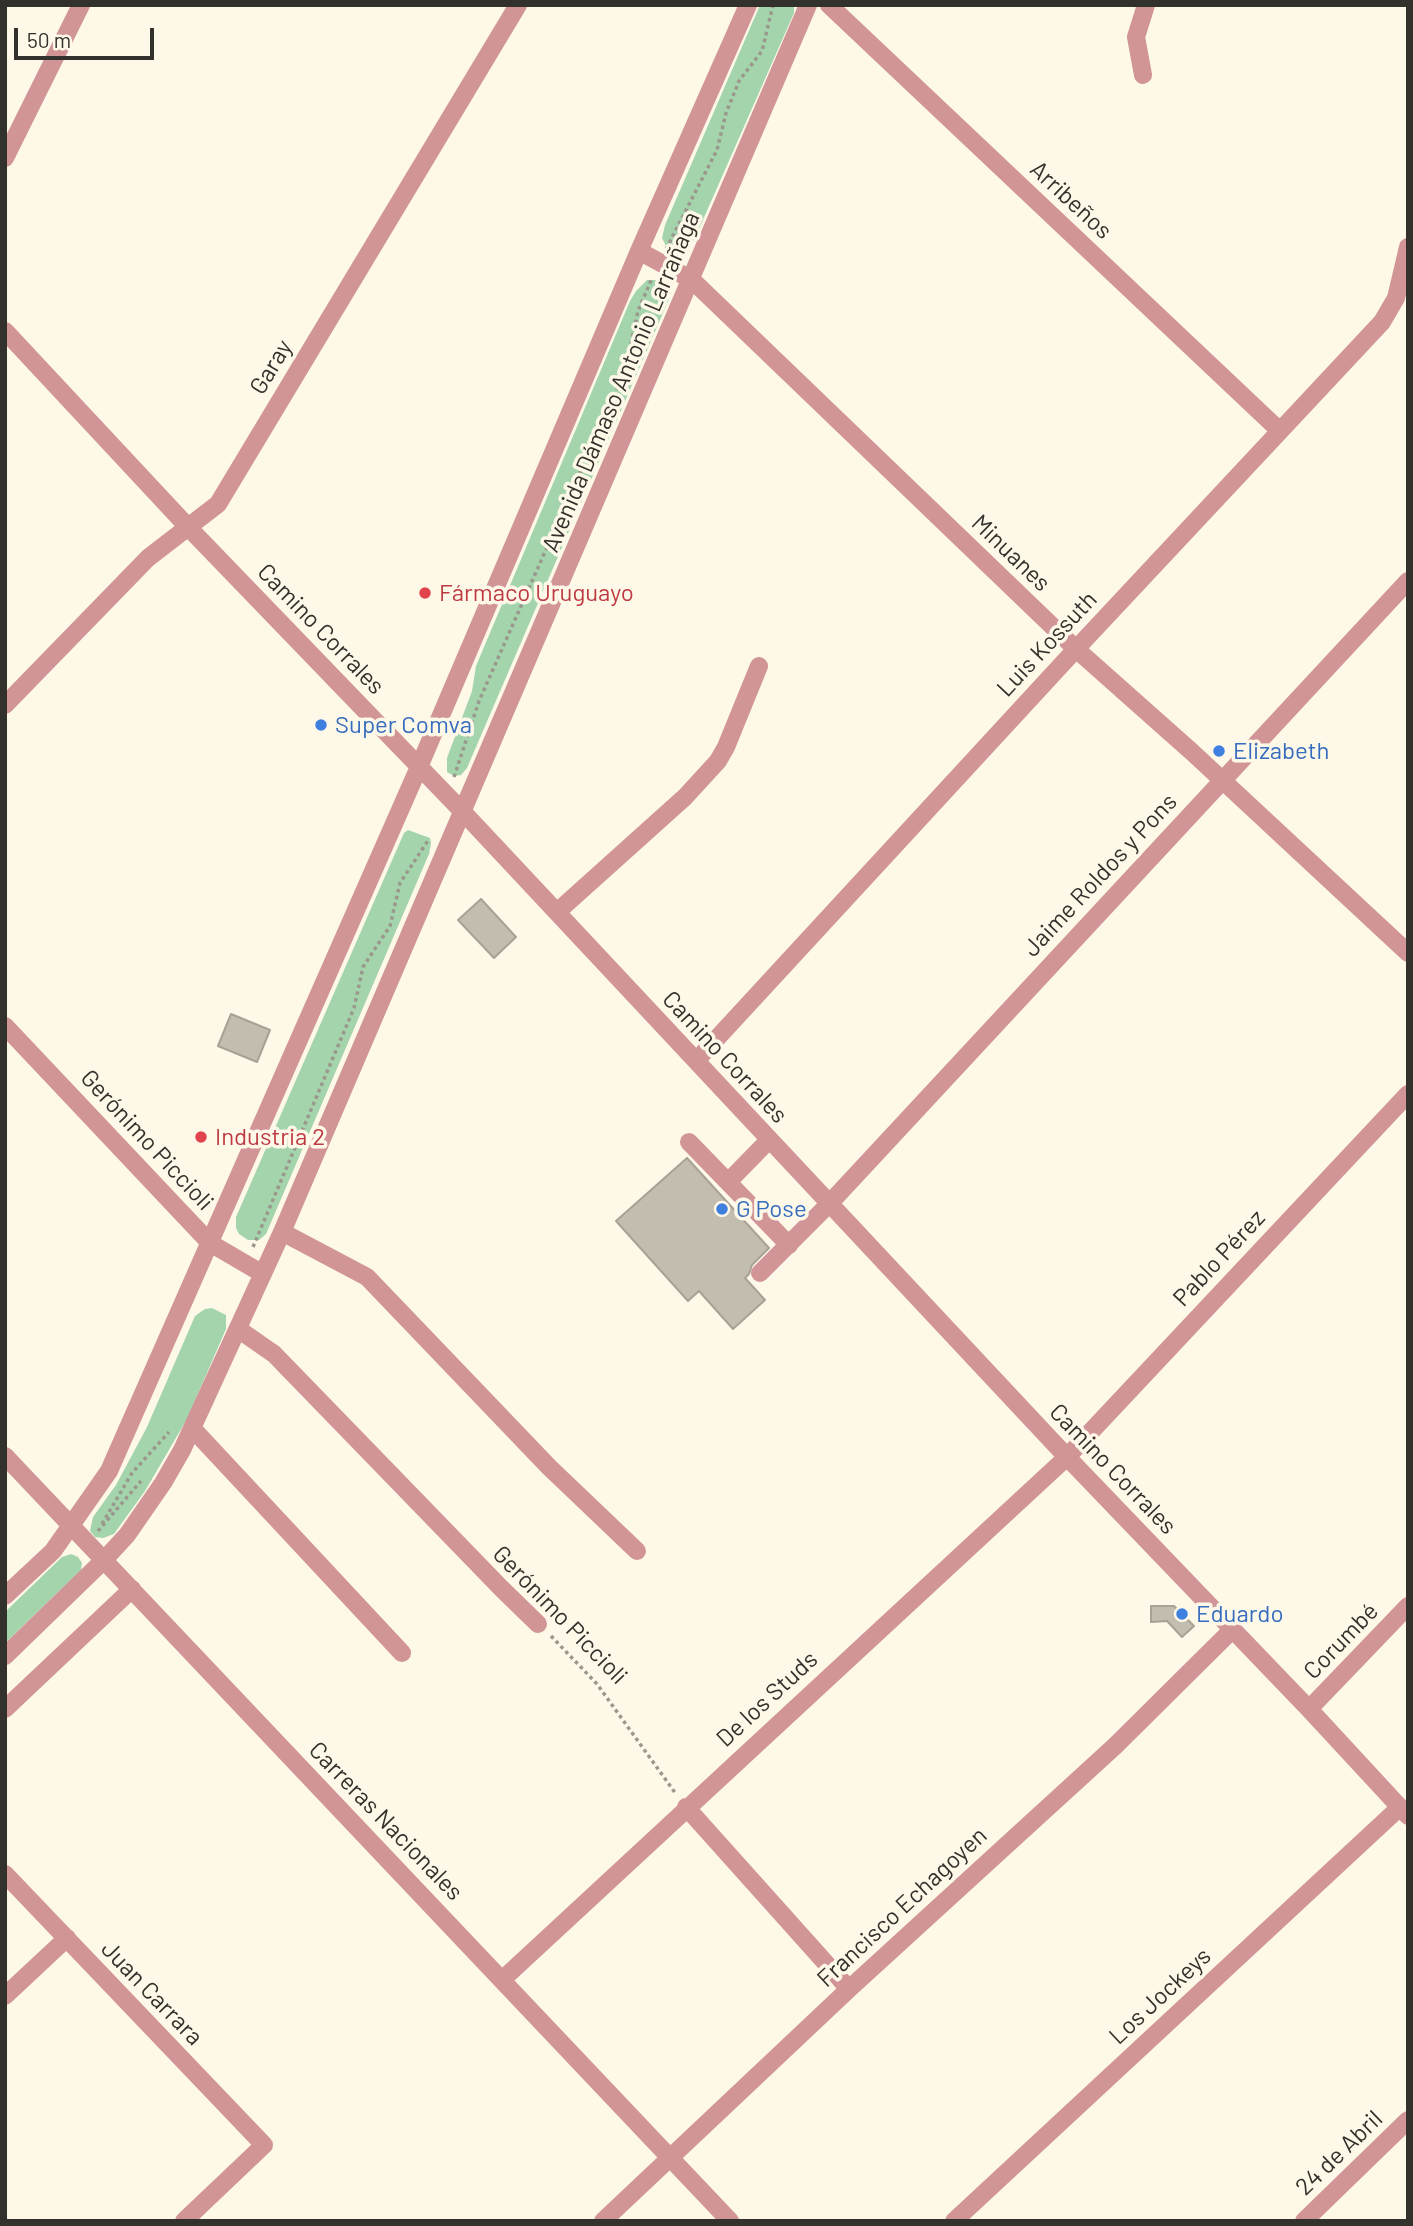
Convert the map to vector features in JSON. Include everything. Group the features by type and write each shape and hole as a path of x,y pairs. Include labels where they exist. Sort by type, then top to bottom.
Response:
{"street":[{"path":"5,158 81,5"},
{"name":"Garay","path":"5,705 148,558 218,504 518,5"},
{"name":"Avenida Dámaso Antonio Larrañaga","path":"5,1596 53,1551 109,1471 419,767 639,251 748,5"},
{"name":"Avenida Dámaso Antonio Larrañaga","path":"5,1656 127,1535 163,1483 192,1428 282,1232 808,5"},
{"name":"Arribeños","path":"828,5 1280,430"},
{"path":"1143,75 1136,37 1146,5"},
{"name":"Luis Kossuth","path":"696,1061 1382,322 1396,298 1408,247"},
{"name":"Minuanes","path":"639,251 692,280 1076,649 1408,953"},
{"name":"Camino Corrales","path":"5,331 188,527 448,796 1067,1457 1404,1812"},
{"name":"Jaime Roldos y Pons","path":"760,1273 829,1204 1221,779 1408,581"},
{"path":"557,912 685,797 718,761 759,666"},
{"name":"Gerónimo Piccioli","path":"5,1026 210,1242 263,1274"},
{"name":"Pablo Pérez","path":"1067,1457 1408,1094"},
{"path":"727,1182 769,1140"},
{"path":"689,1142 789,1245"},
{"path":"282,1232 367,1277 548,1467 637,1551"},
{"name":"Gerónimo Piccioli","path":"237,1329 274,1354 538,1624"},
{"path":"192,1428 402,1653"},
{"name":"Carreras Nacionales","path":"5,1456 730,2221"},
{"name":"De los Studs","path":"503,1979 1067,1457"},
{"path":"5,1709 132,1589"},
{"name":"Corumbé","path":"1309,1709 1408,1606"},
{"name":"Francisco Echagoyen","path":"603,2221 849,1989 1115,1746 1233,1629"},
{"path":"686,1807 849,1989"},
{"name":"Los Jockeys","path":"954,2221 1404,1812"},
{"name":"Juan Carrara","path":"5,1874 264,2145 184,2221"},
{"path":"5,1996 66,1938"},
{"name":"24 de Abril","path":"1304,2221 1408,2120"}],"path":[{"path":"448,796 479,701 625,371 638,310 659,262 717,150 726,113 739,80 762,51 773,5"},
{"path":"246,1264 354,1008 363,967 390,926 400,883 429,838"},
{"path":"144,1477 97,1532 132,1473 175,1425 157,1456"},
{"name":"Gerónimo Piccioli","path":"538,1624 597,1684 686,1807"}],"green space":[{"path":"760,5 794,5 794,13 695,238 688,249 678,252 668,250 662,238 665,225"},
{"path":"647,280 658,280 669,289 669,299 467,768 461,775 454,776 447,772 447,758 472,691 476,666 630,301"},
{"path":"408,830 430,838 429,854 266,1234 259,1240 248,1240 239,1234 236,1217 404,833"},
{"path":"212,1308 226,1315 226,1329 187,1419 145,1491 114,1534 103,1538 95,1537 90,1531 93,1517 116,1485 147,1427 195,1316"},
{"path":"71,1554 78,1557 82,1563 81,1570 5,1643 5,1612 62,1557"}],"building":[{"path":"481,899 516,937 494,958 458,920"},
{"path":"231,1014 270,1030 257,1062 218,1046"},
{"path":"687,1158 769,1248 752,1265 745,1278 765,1300 733,1329 699,1291 688,1301 616,1221"},
{"path":"1151,1606 1174,1606 1194,1626 1182,1637 1167,1621 1151,1622"}],"place":[{"name":"Fármaco Uruguayo","path":"425,593"},
{"name":"Super Comva","path":"321,725"},
{"name":"Elizabeth","path":"1219,751"},
{"name":"Industria 2","path":"201,1137"},
{"name":"G Pose","path":"722,1209"},
{"name":"Eduardo","path":"1182,1614"}]}
